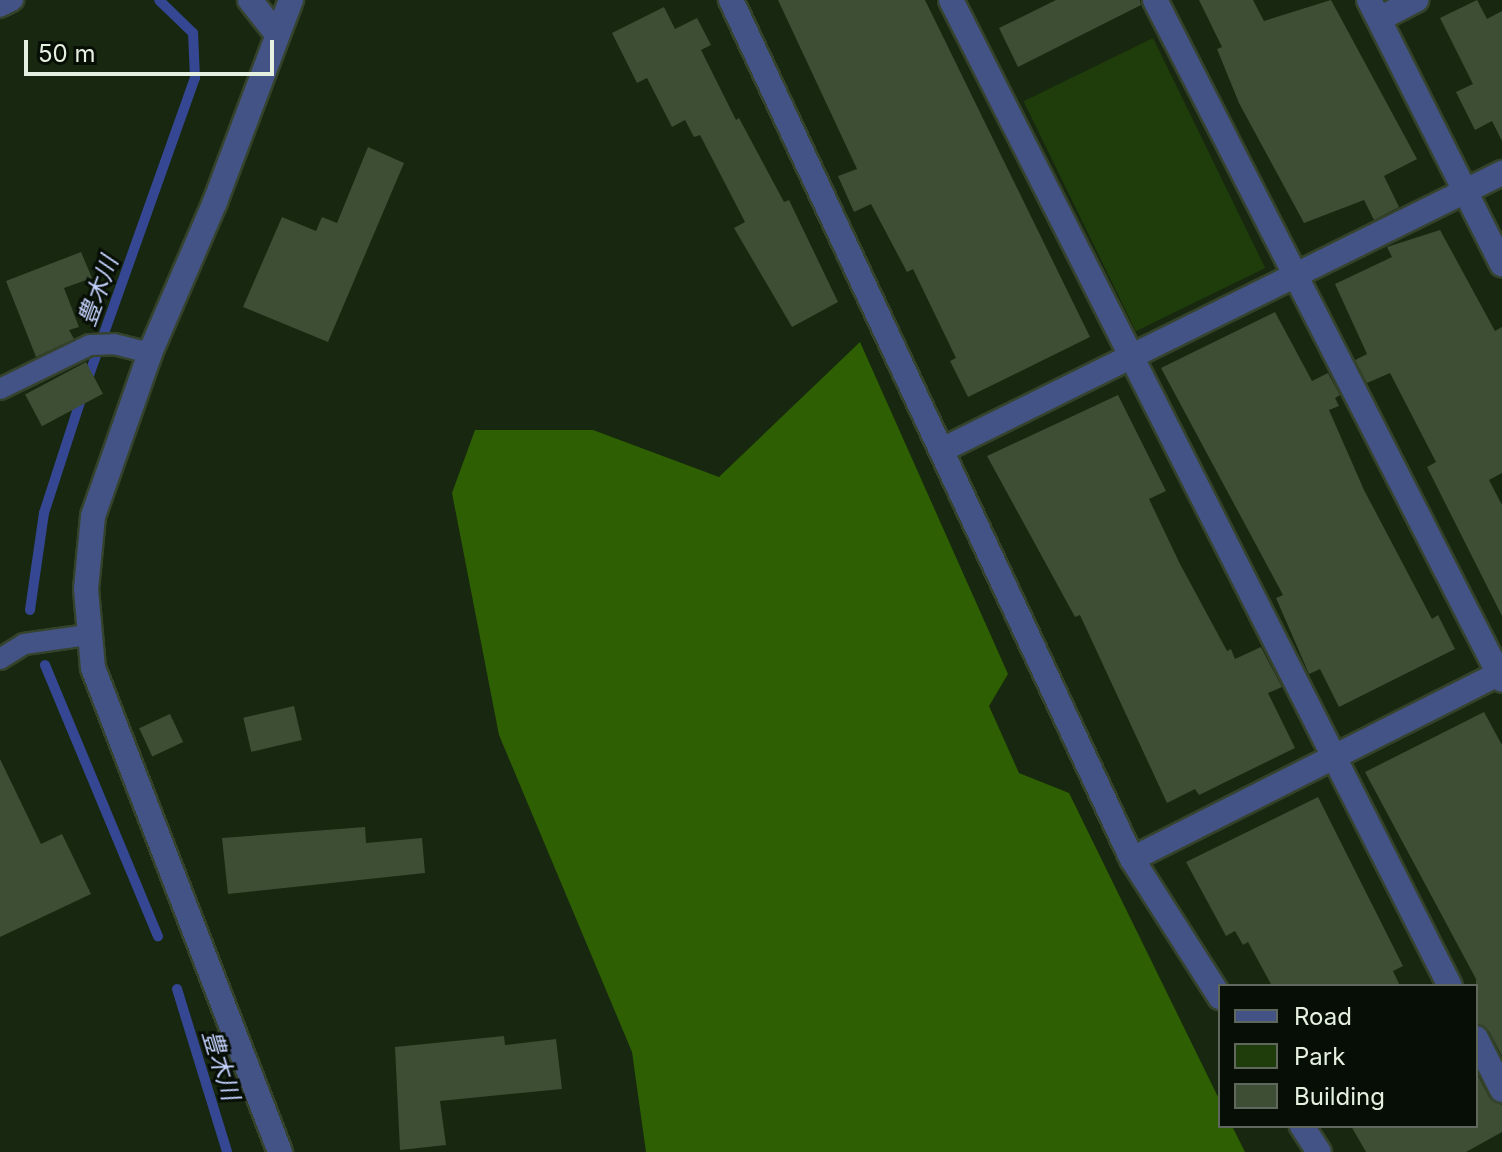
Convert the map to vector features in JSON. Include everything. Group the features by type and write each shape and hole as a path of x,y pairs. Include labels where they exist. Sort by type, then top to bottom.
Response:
{"street":[{"path":"250,0 276,33"},
{"path":"280,1152 93,668 87,635 93,516 150,353 215,202 276,33 291,0"},
{"path":"731,0 944,449 1132,859 1218,994"},
{"path":"951,0 1449,984"},
{"path":"1132,859 1501,675 1155,0"},
{"path":"1416,0 1374,10 1502,264"},
{"path":"944,449 1502,173"},
{"path":"1478,1042 1502,1090"},
{"path":"1303,1128 1319,1152"}],"lane":[{"path":"0,7 13,0"},
{"path":"0,389 90,345 114,344 150,353"},
{"path":"0,659 24,644 87,635"}],"green space":[{"path":"1153,38 1265,268 1136,331 1024,101"},
{"path":"860,342 1008,674 989,706 1019,773 1069,793 1218,1097 1218,1128 1233,1128 1245,1152 646,1152 632,1052 499,735 452,493 475,430 593,430 719,477"}],"building":[{"path":"778,0 925,0 1090,337 968,397 950,361 956,358 913,269 907,272 871,204 854,212 838,176 857,169"},
{"path":"1056,0 1140,0 1141,5 1018,67 999,28"},
{"path":"1199,0 1253,0 1264,21 1331,0 1417,159 1384,176 1399,207 1374,220 1364,200 1304,223 1239,103 1217,49 1222,47"},
{"path":"1477,0 1487,19 1502,11 1502,141 1492,121 1475,130 1456,92 1473,84 1440,18"},
{"path":"664,7 675,29 697,18 711,45 701,50 736,120 739,118 784,202 789,200 838,302 792,327 734,228 745,222 700,135 694,137 685,120 672,127 647,78 637,83 612,33"},
{"path":"368,147 404,163 328,342 243,307 282,217 316,231 322,217 337,223"},
{"path":"1440,230 1495,331 1502,327 1502,473 1489,480 1502,505 1502,616 1427,467 1436,462 1390,373 1367,383 1355,360 1367,354 1335,284 1392,257 1387,247"},
{"path":"81,252 92,278 64,288 79,327 69,330 74,339 36,357 6,281"},
{"path":"1275,312 1312,381 1328,373 1340,395 1335,398 1339,406 1329,410 1364,490 1432,619 1438,615 1455,649 1339,707 1320,669 1309,674 1276,598 1283,595 1161,368"},
{"path":"86,362 103,394 42,426 25,394"},
{"path":"1118,395 1166,491 1149,499 1180,564 1227,651 1231,649 1235,659 1261,647 1282,687 1268,693 1295,748 1199,795 1195,789 1167,803 1080,615 1075,617 987,456"},
{"path":"294,706 302,740 251,752 243,718"},
{"path":"1484,712 1502,745 1502,1056 1489,1031 1478,1024 1476,979 1365,772"},
{"path":"170,714 183,742 152,756 139,728"},
{"path":"0,759 41,844 62,834 91,894 0,937"},
{"path":"1318,797 1403,966 1393,971 1399,984 1271,984 1248,942 1243,945 1235,931 1226,936 1186,862"},
{"path":"365,827 366,843 422,838 425,873 228,894 222,838"},
{"path":"504,1036 505,1045 556,1039 562,1089 440,1101 446,1145 400,1150 395,1047"},
{"path":"1478,1076 1489,1097 1502,1105 1502,1132 1466,1152 1366,1152 1352,1128 1478,1128"}],"waterway":[{"name":"豊木川","path":"87,381 195,78 193,33 159,0"},
{"name":"豊木川","path":"30,610 44,513 82,396"},
{"name":"豊木川","path":"45,665 158,936"},
{"name":"豊木川","path":"177,989 227,1152"}]}
